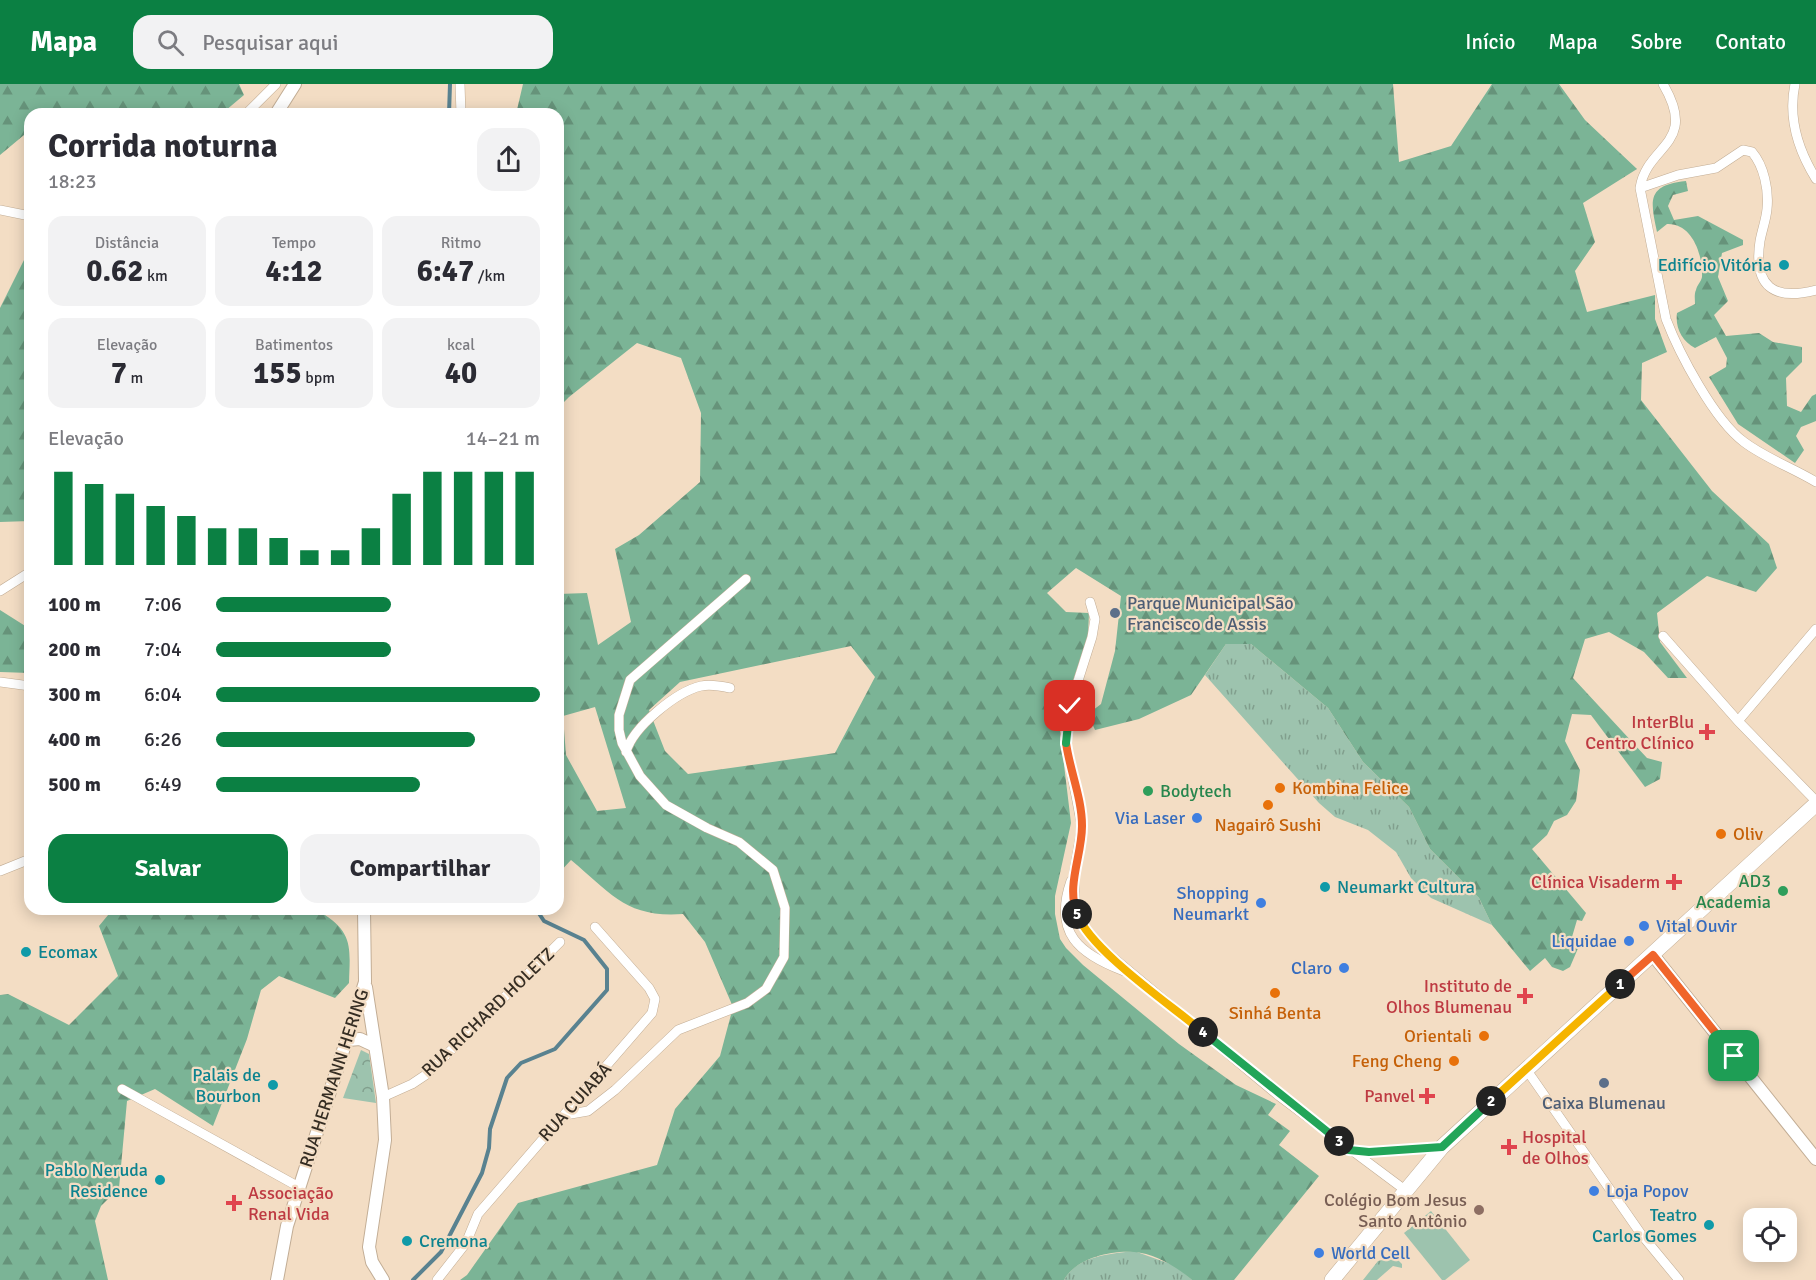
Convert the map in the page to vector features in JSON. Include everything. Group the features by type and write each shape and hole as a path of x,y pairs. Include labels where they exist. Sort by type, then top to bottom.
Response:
{"main road":[{"path":"1332,1280 1404,1190 1442,1147 1653,955 1816,802"}],"street":[{"path":"252,108 276,84"},
{"path":"280,108 295,84"},
{"path":"460,84 461,108"},
{"path":"1663,84 1674,108 1675,129 1668,144 1647,168 1640,188 1666,319 1673,337 1727,426 1745,443 1816,482"},
{"path":"1795,84 1791,109 1793,125 1816,179"},
{"path":"1640,188 1678,175 1716,168 1743,150 1752,152 1765,179 1767,198 1759,253 1764,281 1770,289 1777,293 1816,290"},
{"path":"0,210 24,215"},
{"path":"0,591 24,576"},
{"path":"565,1115 588,1111 615,1090 678,1030 747,1003 766,989 784,957 785,908 773,870 739,842 707,828 666,805 640,776 620,736 619,715 630,680 746,579"},
{"path":"1090,602 1095,619 1092,637 1070,706 1065,738 1082,827 1074,873 1066,897 1066,910 1069,927 1077,943 1090,957 1132,974"},
{"path":"1738,721 1816,629"},
{"path":"1663,636 1738,721 1816,802"},
{"path":"0,682 24,685"},
{"path":"626,752 636,730 674,700 701,686 729,688"},
{"path":"0,871 24,861"},
{"path":"1074,873 1075,908 1081,923 1098,945 1279,1096 1404,1190"},
{"name":"RUA HERMANN HERING","path":"277,1280 287,1226 365,982 364,915"},
{"name":"RUA CUIABÁ","path":"437,1280 466,1243 477,1214 515,1167 565,1115 652,1013 655,999 649,988 595,927"},
{"name":"RUA RICHARD HOLETZ","path":"383,1097 428,1074 560,942"},
{"path":"1653,955 1813,1152"},
{"path":"365,982 383,1097 385,1140 369,1247 372,1262 383,1280"},
{"path":"348,1040 360,1040 375,1046"},
{"path":"1526,1069 1641,1234 1678,1280"},
{"path":"122,1089 299,1187"},
{"path":"1349,1150 1369,1152 1442,1147"}],"green space":[{"path":"0,84 239,84 244,95 229,108 24,108 24,135 0,155"},
{"path":"523,84 1393,84 1399,162 1451,146 1492,84 1559,84 1585,120 1637,169 1583,203 1595,242 1575,271 1587,312 1655,295 1655,319 1667,352 1642,363 1641,400 1712,491 1769,544 1777,568 1756,592 1707,576 1657,613 1660,642 1687,678 1668,678 1644,652 1609,632 1585,639 1573,678 1647,758 1662,762 1660,779 1645,787 1591,715 1572,714 1565,741 1580,770 1576,801 1567,815 1554,821 1547,835 1532,849 1586,913 1582,921 1577,920 1572,937 1579,946 1570,967 1563,971 1552,967 1545,958 1530,971 1492,925 1479,898 1430,849 1409,807 1363,762 1328,708 1251,644 1226,644 1191,695 1139,719 1095,730 1088,714 1101,704 1115,651 1121,596 1076,568 1047,593 1066,612 1089,613 1088,636 1059,723 1071,823 1055,896 1055,914 1060,939 1083,965 1179,1044 1236,1085 1276,1104 1268,1115 1290,1131 1279,1145 1319,1176 1234,1280 1192,1280 1157,1258 1142,1253 1125,1252 1104,1254 1085,1261 1076,1266 1064,1280 460,1280 467,1275 518,1203 657,1165 675,1109 720,1056 733,1007 705,942 683,914 647,912 633,908 609,893 571,860 564,868 564,729 566,755 597,811 626,808 595,707 564,716 564,594 587,593 598,645 631,622 615,549 639,535 700,482 701,413 681,358 637,343 564,402 564,108 517,108","holes":["851,646 875,677 835,753 688,774 665,751 649,710 680,682"]},
{"path":"1686,181 1688,191 1673,195 1668,206 1674,220 1698,216 1743,240 1743,245 1722,253 1718,277 1728,301 1714,315 1726,336 1759,333 1773,342 1802,347 1802,362 1786,378 1787,406 1801,412 1816,394 1816,421 1801,427 1796,436 1804,450 1795,463 1738,424 1709,377 1726,367 1727,358 1716,337 1695,348 1686,342 1678,329 1677,313 1695,304 1695,292 1702,277 1702,268 1698,250 1689,234 1683,229 1667,224 1657,232 1653,203 1654,196 1664,186"},
{"path":"24,260 24,521 0,522 0,308"},
{"path":"0,610 24,625 24,673 0,672"},
{"path":"1226,644 1251,644 1328,708 1363,762 1409,807 1430,849 1479,898 1492,925 1431,898 1411,878 1396,852 1368,830 1335,817 1319,803 1205,675"},
{"path":"108,915 325,915 339,927 348,942 349,983 335,998 279,976 261,990 247,1039 213,1126 155,1089 127,1101 119,1188 101,1206 95,1221 108,1280 0,1280 0,995 8,994 69,1025 118,976 99,926"},
{"path":"361,1050 369,1054 376,1103 343,1098"},
{"path":"1431,1211 1470,1260 1445,1280 1442,1280 1404,1233"},
{"path":"1134,1251 1176,1266 1192,1280 1064,1280 1070,1272 1085,1261 1104,1255"},
{"path":"1395,1257 1402,1264 1402,1268 1393,1266 1377,1280 1363,1280 1378,1261"}],"waterway":[{"path":"449,108 450,84"},
{"path":"413,1280 441,1252 482,1173 489,1148 490,1129 507,1078 521,1063 555,1049 607,990 607,969 584,940 544,921 540,915"}],"place":[{"name":"Edifício Vitória","path":"1784,265"},
{"name":"Parque Municipal São Francisco de Assis","path":"1115,613"},
{"name":"InterBlu Centro Clínico","path":"1707,732"},
{"name":"Kombina Felice","path":"1280,788"},
{"name":"Bodytech","path":"1148,791"},
{"name":"Nagairô Sushi","path":"1268,805"},
{"name":"Via Laser","path":"1197,818"},
{"name":"Oliv","path":"1721,834"},
{"name":"Clínica Visaderm","path":"1674,882"},
{"name":"Neumarkt Cultura","path":"1325,887"},
{"name":"AD3 Academia","path":"1783,891"},
{"name":"Shopping Neumarkt","path":"1261,903"},
{"name":"Vital Ouvir","path":"1644,926"},
{"name":"Liquidae","path":"1629,941"},
{"name":"Ecomax","path":"26,952"},
{"name":"Claro","path":"1344,968"},
{"name":"Sinhá Benta","path":"1275,993"},
{"name":"Instituto de Olhos Blumenau","path":"1525,996"},
{"name":"Orientali","path":"1484,1036"},
{"name":"Feng Cheng","path":"1454,1061"},
{"name":"Caixa Blumenau","path":"1604,1083"},
{"name":"Palais de Bourbon","path":"273,1085"},
{"name":"Panvel","path":"1427,1096"},
{"name":"Hospital de Olhos","path":"1509,1147"},
{"name":"Pablo Neruda Residence","path":"160,1180"},
{"name":"Loja Popov","path":"1594,1191"},
{"name":"Associação Renal Vida","path":"234,1203"},
{"name":"Colégio Bom Jesus Santo Antônio","path":"1479,1210"},
{"name":"Teatro Carlos Gomes","path":"1709,1225"},
{"name":"Cremona","path":"407,1241"},
{"name":"World Cell","path":"1319,1253"}],"route":[{"path":"1070,706 1065,738 1082,827 1074,873 1075,908 1081,923 1098,945 1279,1096 1349,1150 1369,1152 1425,1150 1442,1147 1653,955 1734,1056"}]}
